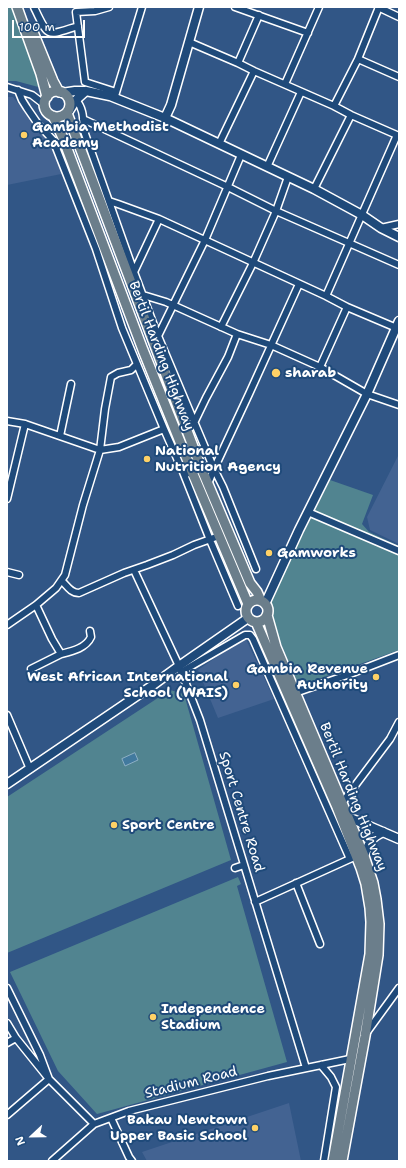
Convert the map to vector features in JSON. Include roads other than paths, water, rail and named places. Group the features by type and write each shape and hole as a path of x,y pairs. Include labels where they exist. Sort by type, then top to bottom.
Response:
{"main road":[{"path":"17,7 41,74 47,112 53,116 60,117 68,112 70,100 53,82 22,7"},
{"path":"46,101 52,93 61,92"},
{"name":"Bertil Harding Highway","path":"68,112 208,484 250,583 263,602"},
{"name":"Bertil Harding Highway","path":"53,116 63,138 119,287 193,474 248,604"},
{"path":"252,601 263,602 268,609 264,620 252,620 246,610 248,604 252,601"},
{"name":"Bertil Harding Highway","path":"267,615 276,647 348,817 357,857 373,883 376,899 379,924 378,956 342,1161"},
{"name":"Bertil Harding Highway","path":"252,620 337,807 366,884 370,908 371,935 368,967 350,1059 333,1161"}],"street":[{"path":"34,7 47,32 52,34 78,26"},
{"path":"109,7 95,11 76,9 85,82 165,118 314,189 399,237"},
{"path":"115,95 142,7"},
{"path":"165,118 171,105 199,7"},
{"path":"235,7 308,33"},
{"path":"285,84 319,7"},
{"path":"334,106 358,59 379,7 399,17"},
{"path":"238,63 259,15"},
{"path":"189,42 398,135 326,296"},
{"path":"358,59 399,77"},
{"path":"219,144 254,71"},
{"path":"7,87 46,101"},
{"path":"18,90 22,100 38,124 53,140 96,249 122,328 238,606"},
{"path":"68,112 76,100 86,91"},
{"path":"61,92 86,91 115,95"},
{"path":"267,167 301,92"},
{"path":"76,100 83,111 84,131 158,336 194,423 223,487 256,569"},
{"path":"314,189 351,115"},
{"path":"83,119 276,211 399,265"},
{"path":"158,336 205,240 241,155"},
{"path":"221,327 254,263 276,211 288,177"},
{"path":"109,201 159,219 347,307 398,326 367,394 263,602"},
{"path":"134,272 159,219"},
{"path":"381,228 399,224"},
{"path":"208,484 299,284"},
{"path":"143,294 166,302 237,334 271,345 320,367 367,394 399,405"},
{"path":"320,367 347,307"},
{"path":"194,423 228,357 237,334"},
{"path":"7,625 56,588 65,575 83,505 100,450 111,377 118,373 131,370 137,364"},
{"path":"60,436 71,384"},
{"path":"7,421 25,424 100,450 119,447 164,429"},
{"path":"7,498 25,424"},
{"path":"183,472 193,474"},
{"path":"308,512 399,551"},
{"path":"62,581 72,592 79,593 219,536"},
{"name":"Sport Centre Road","path":"134,570 180,669 200,720 306,1068"},
{"path":"7,572 19,575"},
{"path":"36,604 52,639 61,654"},
{"path":"7,784 252,620"},
{"path":"31,669 61,654 78,649 89,642 91,637 90,631"},
{"path":"180,669 206,657 245,635 250,635 357,857"},
{"path":"295,693 399,655"},
{"path":"7,715 30,769"},
{"path":"342,803 390,739 399,722"},
{"path":"348,817 399,839"},
{"path":"255,902 357,857 375,836 383,832"},
{"path":"236,868 244,865"},
{"path":"296,883 320,944"},
{"path":"7,988 40,1055 49,1079"},
{"path":"365,1036 399,988"},
{"path":"7,1023 16,1038 49,1079 94,1124"},
{"path":"7,1043 16,1038"},
{"name":"Stadium Road","path":"52,1161 94,1124 129,1111 268,1076 350,1059"},
{"path":"321,1065 331,1077 336,1087 324,1161"},
{"path":"7,1115 49,1079"},
{"path":"111,1118 131,1159 123,1161"}],"place":[{"name":"Gambia Methodist Academy","path":"24,135"},
{"name":"sharab","path":"276,373"},
{"name":"National Nutrition Agency","path":"147,459"},
{"name":"Gamworks","path":"269,553"},
{"name":"Gambia Revenue Authority","path":"376,677"},
{"name":"West African International School (WAIS)","path":"236,685"},
{"name":"Sport Centre","path":"114,825"},
{"name":"Independence Stadium","path":"153,1017"},
{"name":"Bakau Newtown Upper Basic School","path":"255,1128"}]}
